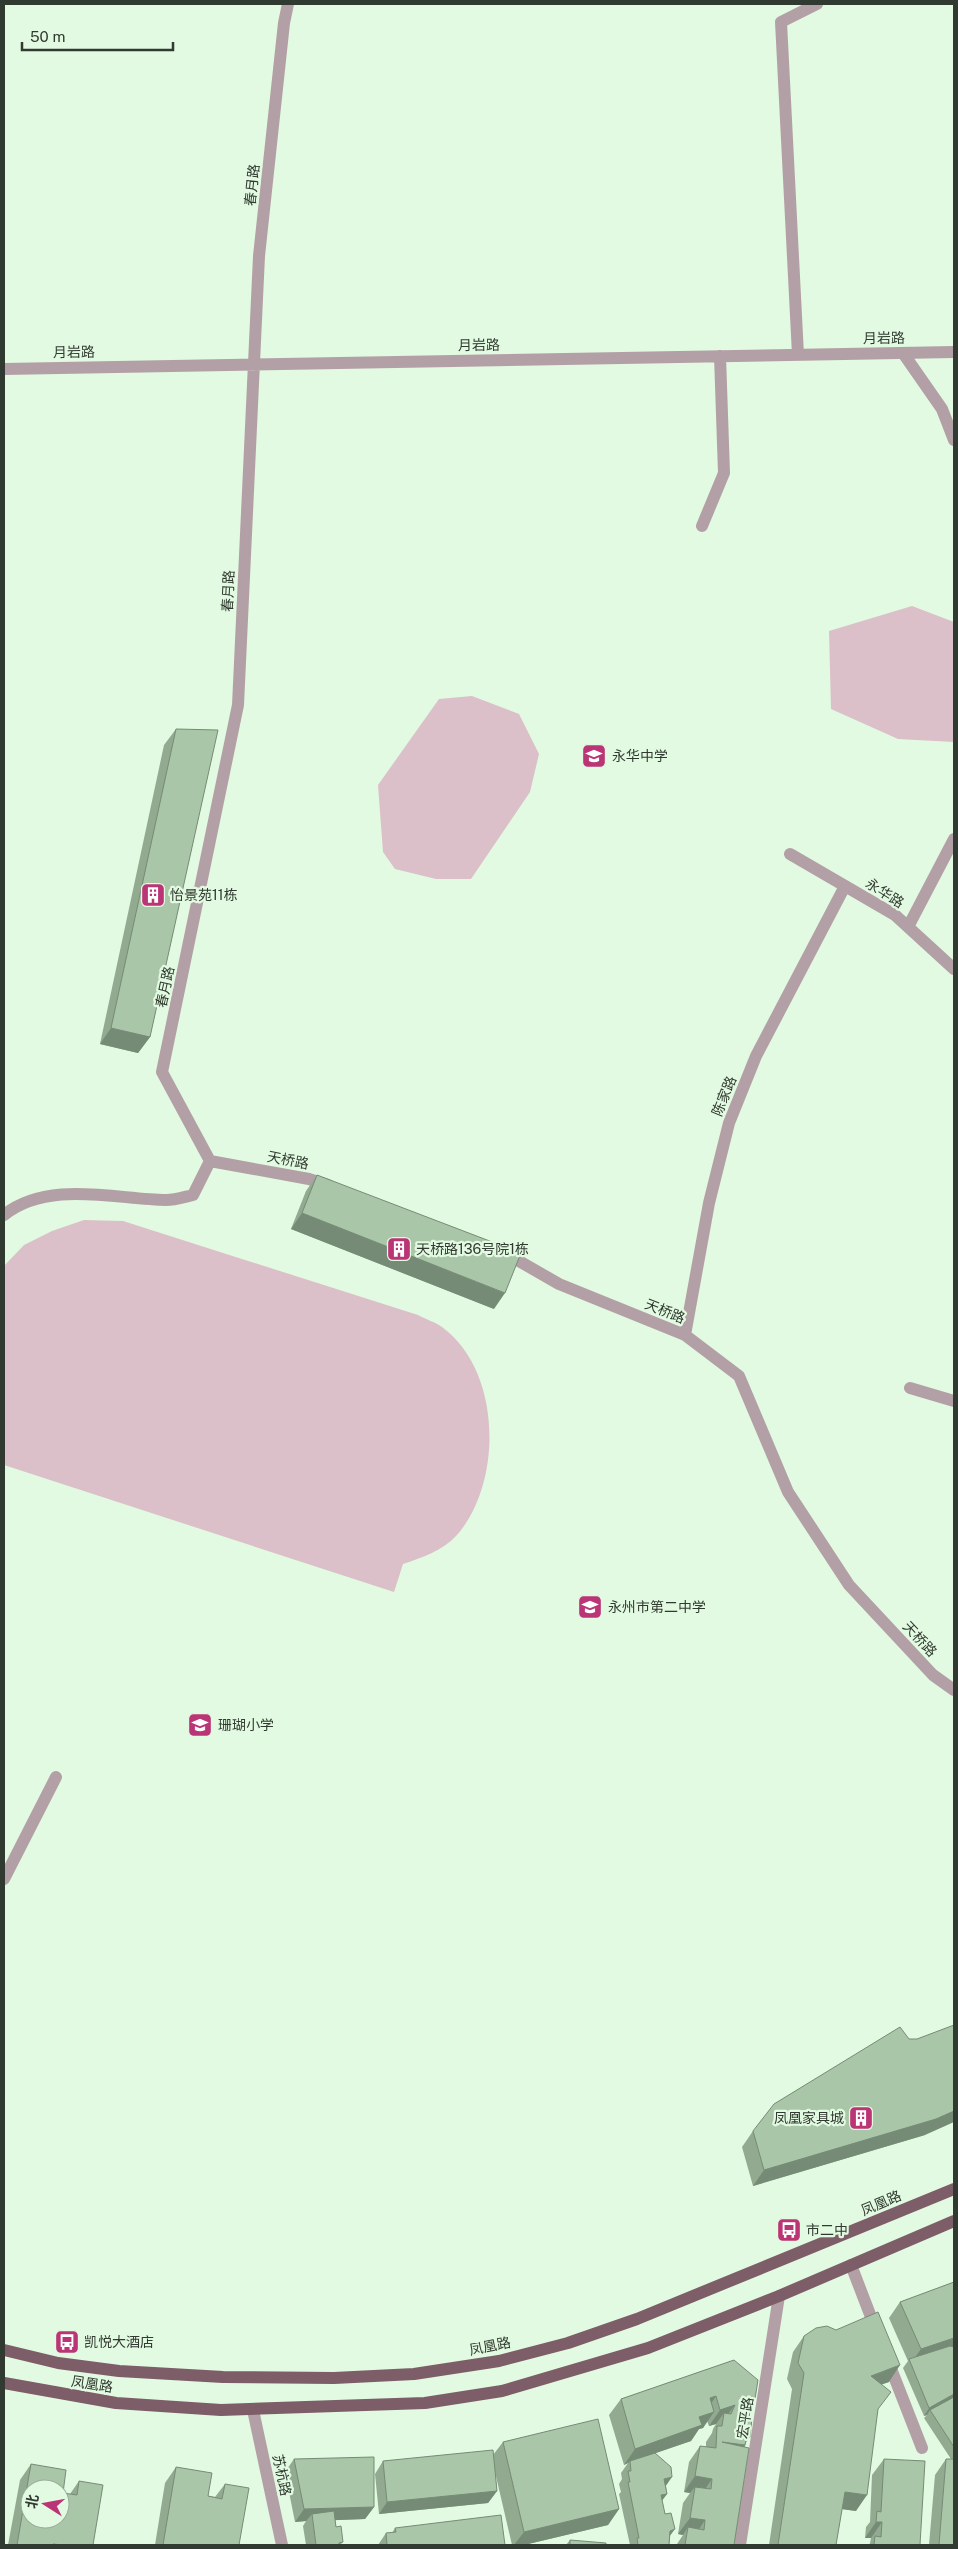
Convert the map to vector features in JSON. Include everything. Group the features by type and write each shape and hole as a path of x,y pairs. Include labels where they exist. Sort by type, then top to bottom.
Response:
{"main road":[{"name":"凤凰路","path":"4,2350 58,2363 110,2370 223,2377 334,2378 414,2374 499,2361 568,2343 637,2319 954,2189"},
{"name":"凤凰路","path":"4,2383 116,2403 253,2410 425,2403 502,2391 648,2348 779,2296 954,2221"},
{"path":"938,2228 954,2232"}],"street":[{"name":"春月路","path":"210,1161 162,1072 238,705 259,256 283,32 288,4"},
{"path":"798,354 781,22 817,4"},
{"name":"月岩路","path":"4,369 954,352"},
{"path":"902,353 942,409 954,440"},
{"path":"702,526 724,473 720,356"},
{"path":"908,927 954,839"},
{"name":"永华路","path":"790,854 895,915 954,969"},
{"name":"陈家路","path":"685,1336 710,1202 729,1123 756,1056 845,886"},
{"path":"4,1215 34,1199 73,1195 168,1200 193,1195 210,1161"},
{"name":"天桥路","path":"210,1161 309,1179 337,1188"},
{"name":"天桥路","path":"493,1247 559,1284 685,1336 739,1376 788,1492 849,1585 933,1675 954,1690"},
{"path":"910,1388 954,1401"},
{"path":"4,1879 56,1777"},
{"path":"850,2265 922,2448"},
{"name":"宏平路","path":"740,2545 779,2296"},
{"name":"苏杭路","path":"253,2410 282,2545"}],"shaded area":[{"path":"912,606 954,622 954,742 898,739 831,709 829,631"},
{"path":"472,696 519,714 539,754 530,792 471,879 436,879 395,869 383,852 378,785 439,699"},
{"path":"84,1220 123,1221 418,1315 442,1327 462,1346 476,1371 485,1398 489,1428 488,1457 482,1486 472,1513 457,1535 439,1549 403,1564 394,1592 4,1465 4,1266 24,1245 52,1231"}],"building":[{"name":"怡景苑11栋","path":"176,729 218,730 150,1037 111,1028"},
{"path":"317,1175 521,1253 505,1293 302,1213"},
{"path":"954,2025 954,2111 936,2119 764,2170 753,2131 774,2104 900,2027 909,2039 917,2039"},
{"path":"954,2282 954,2338 921,2349 900,2302"},
{"path":"878,2312 900,2365 871,2376 891,2392 878,2409 867,2495 845,2492 836,2545 778,2545 804,2373 798,2363 804,2336 816,2328 827,2326 836,2330"},
{"path":"950,2346 954,2347 954,2394 929,2408 909,2359"},
{"path":"734,2360 758,2380 755,2399 751,2400 749,2417 752,2418 750,2437 747,2436 745,2445 722,2442 749,2448 734,2545 685,2545 688,2527 704,2530 705,2520 690,2518 695,2487 711,2489 712,2479 695,2476 700,2446 716,2448 717,2426 722,2426 724,2413 731,2414 735,2405 720,2410 716,2396 710,2398 714,2412 699,2417 702,2425 635,2449 621,2399"},
{"path":"954,2397 954,2447 930,2410"},
{"path":"598,2419 619,2509 524,2532 503,2442"},
{"path":"493,2450 497,2491 387,2502 383,2461"},
{"path":"655,2453 671,2467 672,2477 664,2479 667,2494 661,2495 665,2514 671,2513 675,2529 670,2531 669,2545 638,2545 637,2538 639,2538 628,2482 630,2482 628,2471 631,2471 630,2461"},
{"path":"374,2457 374,2507 304,2509 294,2459"},
{"path":"884,2459 925,2461 920,2545 874,2545 875,2536 881,2537 882,2522 876,2522 877,2511 881,2512"},
{"path":"946,2459 954,2459 954,2545 939,2545"},
{"path":"31,2464 66,2470 65,2479 28,2479"},
{"path":"176,2467 212,2473 208,2496 222,2499 225,2484 249,2488 239,2545 163,2545"},
{"path":"79,2481 103,2485 93,2545 17,2545 20,2528 70,2529 70,2494 77,2495"},
{"path":"334,2511 336,2527 341,2526 343,2542 339,2543 339,2545 316,2545 312,2514"},
{"path":"501,2515 505,2545 387,2545 386,2533 396,2532 395,2528"},
{"path":"570,2540 606,2543 606,2545 570,2545"}],"place":[{"name":"永华中学","path":"594,756"},
{"name":"怡景苑11栋","path":"153,895"},
{"name":"天桥路136号院1栋","path":"399,1249"},
{"name":"永州市第二中学","path":"590,1607"},
{"name":"珊瑚小学","path":"200,1725"},
{"name":"凤凰家具城","path":"861,2118"},
{"name":"市二中","path":"789,2230"},
{"name":"凯悦大酒店","path":"67,2342"}]}
